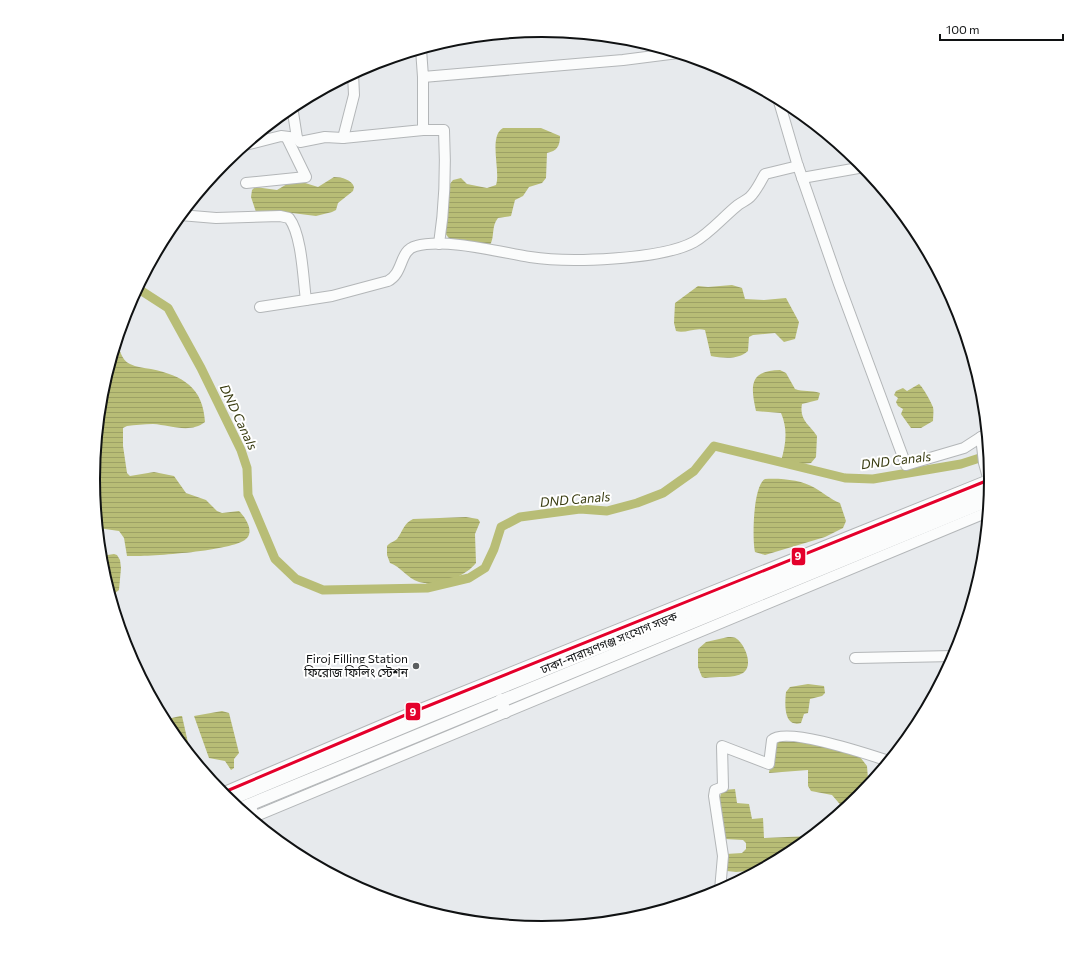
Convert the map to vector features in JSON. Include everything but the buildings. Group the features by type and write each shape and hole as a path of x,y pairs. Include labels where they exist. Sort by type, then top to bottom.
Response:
{"main road":[{"name":"ঢাকা-নারায়ণগঞ্জ সংযোগ সড়ক","path":"744,596 984,486"},
{"name":"ঢাকা-নারায়ণগঞ্জ সংযোগ সড়ক","path":"246,806 336,775 501,700 709,610 983,502"},
{"name":"ঢাকা-নারায়ণগঞ্জ সংযোগ সড়ক","path":"235,797 287,771 488,687 709,610"},
{"path":"501,700 506,712"}],"street":[{"path":"421,54 423,130"},
{"path":"423,77 623,60 665,55"},
{"path":"343,138 354,95 353,80"},
{"path":"780,106 802,178 906,465 964,448 982,440"},
{"path":"293,113 297,138 300,142 325,137 343,138 423,130 444,130 446,163 444,204 439,244"},
{"path":"257,142 281,136 287,138 297,138"},
{"path":"246,183 306,177 287,138"},
{"path":"260,307 332,296 388,282 395,278 407,251 415,246 439,244 556,260 604,259 670,250 694,242 738,205 749,198 765,174 798,166"},
{"path":"802,178 857,168"},
{"path":"187,216 210,218 280,216 289,218 293,224 297,242 306,300"},
{"path":"256,816 336,775 506,712 709,610 984,486"},
{"path":"709,610 982,514"},
{"path":"855,658 946,656"},
{"path":"721,883 723,856 714,796 715,790 723,787 722,746 769,764 772,740 779,736 821,740 883,759"},
{"path":"228,791 287,771"}],"shaded area":[{"path":"503,128 541,128 560,136 557,148 547,153 546,178 542,183 529,187 523,196 515,200 511,216 498,218 494,224 490,245 451,241 445,233 449,185 453,180 461,178 467,184 487,188 496,185 496,138"},
{"path":"334,177 346,179 351,182 354,187 353,191 338,203 336,210 332,212 316,216 292,213 256,212 251,197 252,190 255,187 277,190 287,184 302,182 318,187"},
{"path":"732,285 742,288 745,299 764,300 786,298 799,322 795,339 784,342 775,333 753,335 749,337 748,351 740,356 725,358 711,356 705,330 698,329 683,332 676,331 674,323 675,303 698,286 708,287"},
{"path":"120,349 124,360 130,364 173,375 189,385 200,400 205,422 193,428 143,424 123,428 123,446 127,473 130,476 154,472 174,476 186,493 206,500 217,511 222,513 239,511 246,520 250,531 247,538 240,543 210,550 127,556 124,538 119,531 103,529 100,479 101,450 108,393"},
{"path":"780,370 786,373 795,389 820,393 818,400 802,404 801,409 805,422 817,436 816,457 811,463 802,464 781,461 786,437 785,425 781,413 756,411 753,393 754,381 763,373"},
{"path":"919,384 925,391 933,407 933,421 921,428 911,428 901,414 903,409 898,406 896,402 898,398 894,395 896,391 903,388 907,391"},
{"path":"765,479 798,481 810,485 840,503 846,521 843,528 825,537 765,555 755,552 754,513 758,491 761,483"},
{"path":"466,517 478,519 480,522 475,534 476,563 465,573 450,580 426,583 415,580 390,563 387,555 387,546 397,539 405,525 413,519"},
{"path":"107,555 117,555 120,560 121,568 119,590 115,593 108,565"},
{"path":"728,637 736,638 743,646 748,661 746,670 739,675 730,677 702,677 698,667 698,649 706,642"},
{"path":"808,684 824,686 825,693 822,696 810,699 808,713 804,714 801,723 795,724 791,722 786,713 786,692 790,687"},
{"path":"222,711 229,713 239,753 234,759 234,768 231,770 225,761 209,758 194,716"},
{"path":"182,716 188,744 174,725 170,718"},
{"path":"774,741 821,743 860,757 867,766 868,777 855,792 840,805 832,795 811,791 808,786 808,770 769,773"},
{"path":"735,789 737,803 749,804 752,819 763,818 764,838 802,836 788,847 745,871 727,871 726,854 742,853 746,849 746,843 743,840 725,839 719,806 721,794 724,790"}],"waterway":[{"name":"DND Canals","path":"143,292 168,308 201,368 241,450 247,468 248,495 275,559 296,579 323,590 427,588 469,578 485,568 494,549 501,527 520,517 580,509 607,511 637,503 663,493 694,471 714,446 845,478 873,479 961,464 983,457"}],"transit line":[{"name":"9","path":"228,791 403,716 984,482"}],"place":[{"name":"Firoj Filling Station ফিরোজ ফিলিং স্টেশন","path":"416,666"}]}
